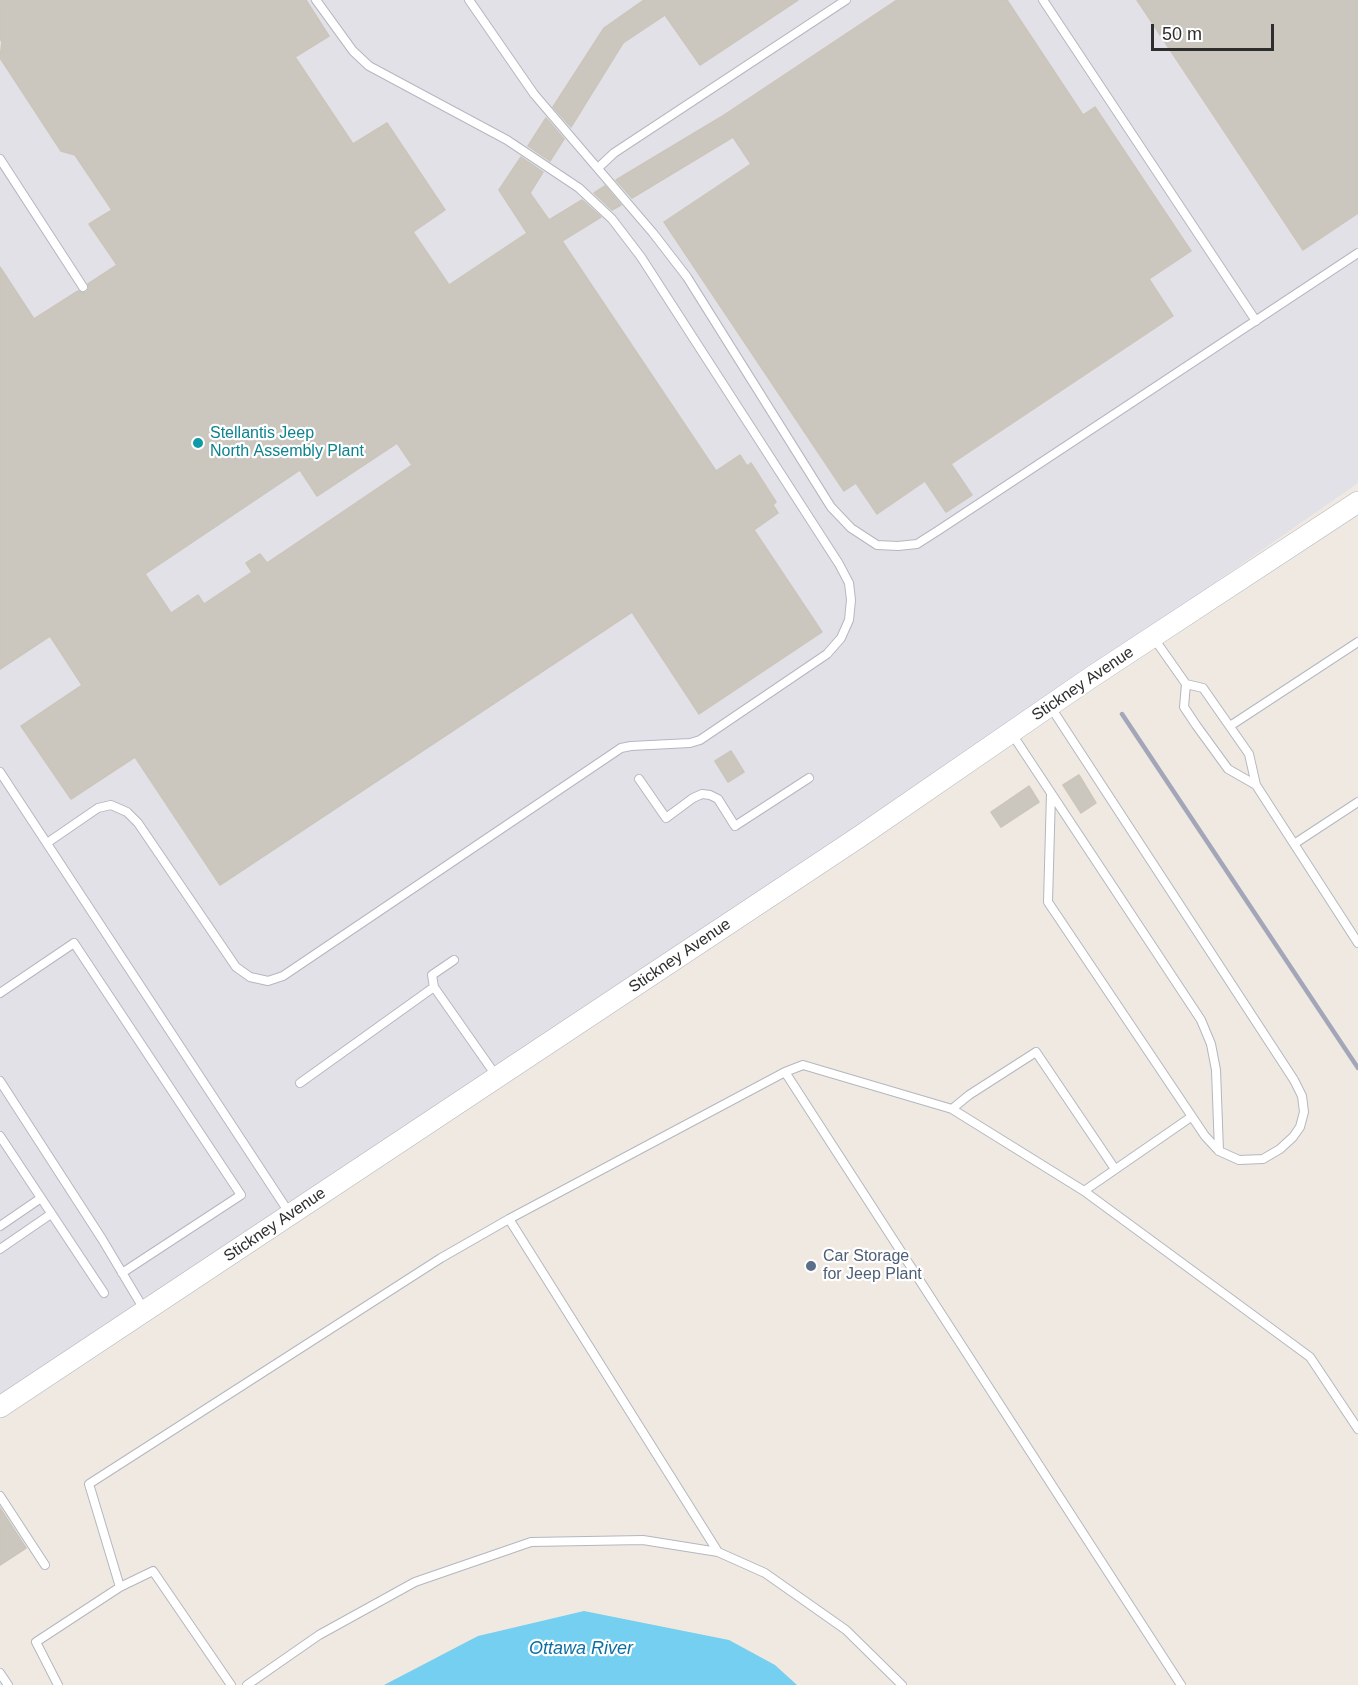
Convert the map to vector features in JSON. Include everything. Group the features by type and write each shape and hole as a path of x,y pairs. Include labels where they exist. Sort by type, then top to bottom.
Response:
{"street":[{"name":"Stickney Avenue","path":"0,1407 859,837 1152,637 1358,502"}],"lane":[{"path":"47,843 98,808 111,805 127,812 138,823 236,968 250,978 268,981 283,976 621,748 690,743 700,740 827,654 841,638 849,620 851,600 849,583 839,564 641,257 612,219 579,188 507,140 369,66 353,51 316,0"},
{"path":"469,0 534,94 654,233 687,277 831,507 851,528 877,544 898,546 917,544 1358,253"},
{"path":"598,168 614,153 846,0"},
{"path":"1043,0 1256,321"},
{"path":"0,159 83,287"},
{"path":"1152,637 1185,684 1184,707 1196,725 1228,769 1256,785"},
{"path":"1230,726 1358,642"},
{"path":"1185,684 1203,688 1249,754 1256,785 1358,944"},
{"path":"1050,706 1294,1080 1302,1096 1304,1112 1300,1127 1280,1149 1263,1159 1239,1160 1219,1151 1191,1117 1048,902 1051,793"},
{"path":"1011,732 1201,1020 1211,1044 1216,1070 1219,1151"},
{"path":"0,772 291,1215"},
{"path":"639,779 666,818 702,794 718,799 735,826 808,778"},
{"path":"1294,844 1358,802"},
{"path":"0,993 74,943 240,1195 122,1273"},
{"path":"454,960 432,975 434,987 498,1077"},
{"path":"300,1083 434,987"},
{"path":"952,1109 969,1095 1036,1052 1115,1169"},
{"path":"120,1587 89,1484 441,1258 509,1219 785,1072 803,1065 952,1109 1084,1191 1310,1357 1358,1429"},
{"path":"785,1072 1181,1685"},
{"path":"0,1081 102,1239 145,1311"},
{"path":"1084,1191 1191,1117"},
{"path":"0,1136 104,1293"},
{"path":"0,1226 41,1198"},
{"path":"0,1249 51,1214"},
{"path":"509,1219 718,1552"},
{"path":"0,1496 45,1565"},
{"path":"247,1685 320,1635 416,1582 531,1542 644,1540 718,1552 765,1573 846,1630 902,1685"},
{"path":"58,1685 36,1642 120,1587 153,1570 231,1685"},
{"path":"0,1673 8,1685"}],"shaded area":[{"path":"0,0 1358,0 1358,483 641,982 0,1411"}],"water":[{"name":"Ottawa River","path":"584,1611 729,1640 775,1665 797,1685 384,1685 478,1636"}],"building":[{"name":"Stellantis Jeep North Assembly Plant","path":"0,0 306,0 329,36 295,57 353,144 387,123 445,210 413,232 449,285 527,233 499,190 521,157 543,172 530,193 549,220 582,200 601,217 562,241 716,471 740,455 747,466 751,463 776,502 773,505 778,513 754,530 822,632 699,714 632,612 220,885 135,757 71,799 21,726 82,685 50,636 0,669 0,267 34,319 78,291 87,292 88,284 117,265 89,224 112,210 75,155 61,151 0,58 2,42 0,39","holes":["397,443 412,465 267,563 260,554 246,563 252,572 204,604 198,595 171,613 145,574 300,470 317,496"]},
{"path":"644,0 798,0 700,65 665,15 623,43 571,127 553,107 604,28"},
{"path":"897,0 1007,0 1083,115 1095,107 1191,251 1149,279 1173,316 951,464 972,495 946,512 925,481 877,514 856,483 844,491 664,222 751,164 733,137 632,198 616,180 721,117"},
{"path":"1137,0 1358,0 1358,213 1303,250"},
{"path":"546,118 564,139 550,161 528,146"},
{"path":"605,186 621,205 612,210 594,193"},
{"path":"731,751 744,772 728,782 715,761"},
{"path":"1079,775 1096,803 1081,813 1063,785"},
{"path":"1029,786 1039,802 1001,827 991,812"},
{"path":"0,1508 26,1548 0,1565"}],"railway":[{"path":"1122,714 1358,1068"}],"place":[{"name":"Stellantis Jeep North Assembly Plant","path":"198,443"},
{"name":"Car Storage for Jeep Plant","path":"811,1266"}]}
